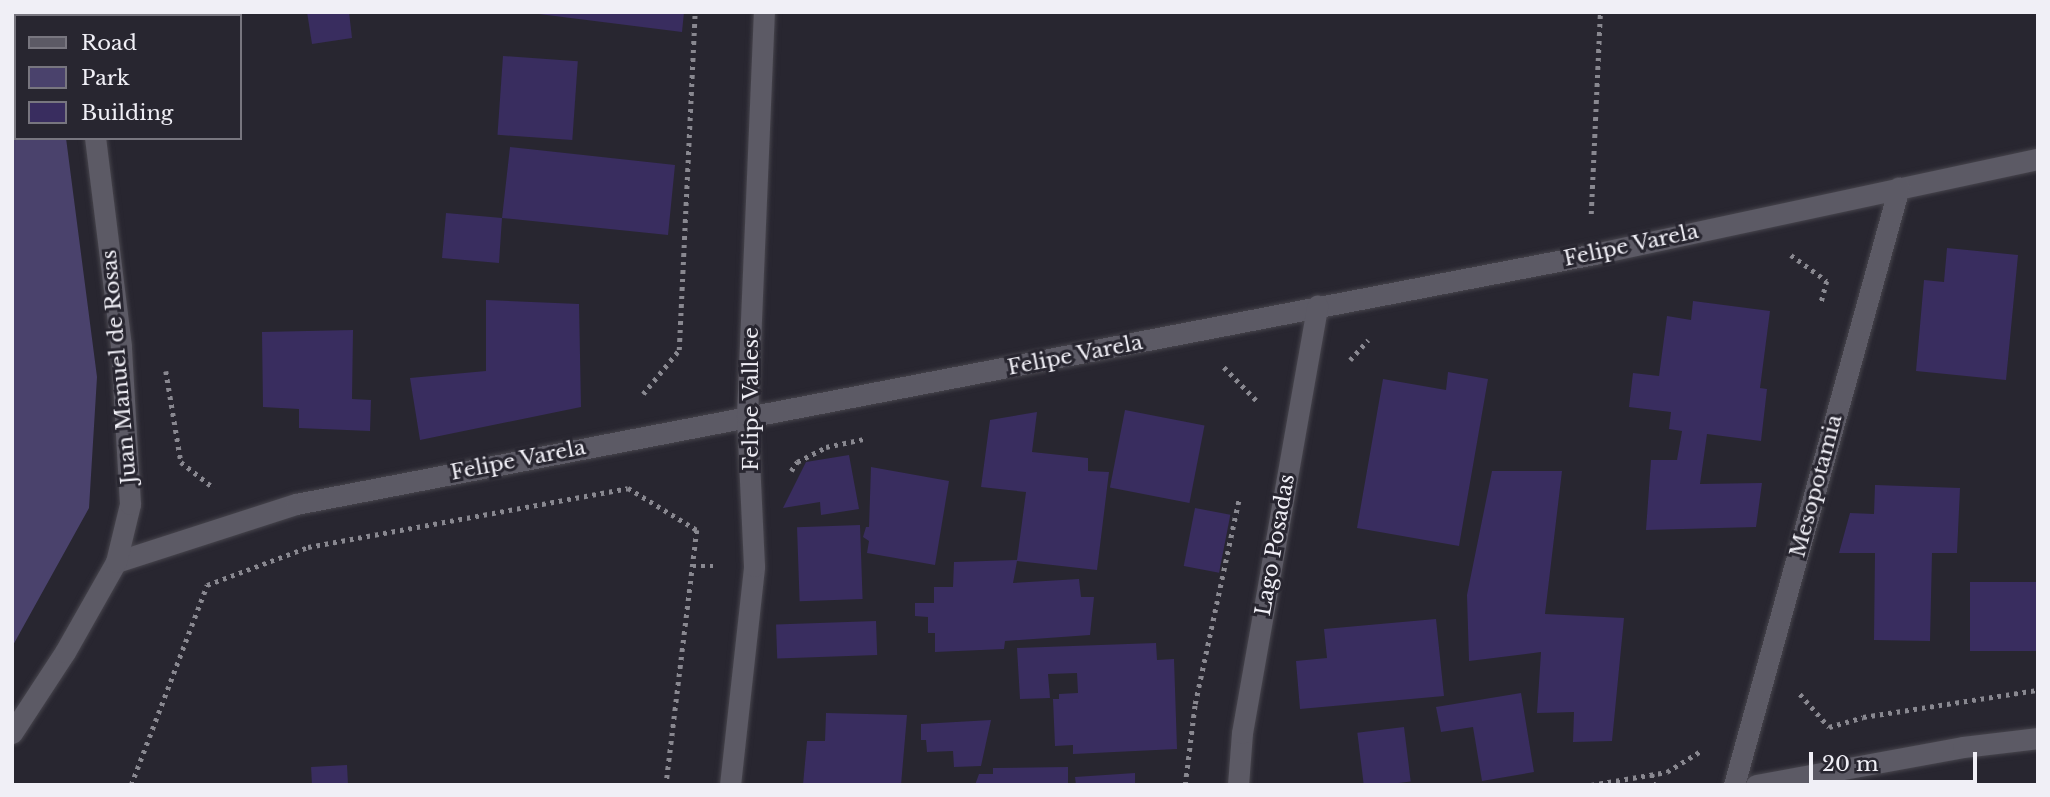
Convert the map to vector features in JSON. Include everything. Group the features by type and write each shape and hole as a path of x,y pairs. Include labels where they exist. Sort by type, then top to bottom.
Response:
{"street":[{"name":"Felipe Vallese","path":"730,785 754,566 747,415 764,12"},
{"name":"Juan Manuel de Rosas","path":"12,733 65,652 116,562 130,504 121,346 95,140"},
{"name":"Felipe Varela","path":"116,562 296,505 747,415 814,406 1594,254 2038,159"},
{"name":"Mesopotamia","path":"1734,785 1899,187"},
{"name":"Lago Posadas","path":"1238,785 1242,733 1317,306"},
{"path":"1756,785 1963,747 2038,738"}],"path":[{"path":"641,397 678,350 695,12"},
{"path":"1594,254 1591,223 1600,12"},
{"path":"1777,257 1790,254 1827,281 1820,309"},
{"path":"1345,365 1369,339 1380,337"},
{"path":"1211,368 1223,366 1259,403 1258,411"},
{"path":"784,481 797,462 826,447 866,439"},
{"path":"181,462 219,492"},
{"path":"1185,785 1195,704 1241,486"},
{"path":"131,785 207,585 308,547 628,488 697,530 666,785"},
{"path":"1829,727 1863,717 2038,690"},
{"path":"1591,785 1667,772 1705,748"},
{"path":"1652,774 1654,785"}],"green space":[{"path":"12,12 49,12 14,14 14,140 66,140 97,377 89,508 12,647"}],"building":[{"path":"127,12 241,12 241,14"},
{"path":"307,12 349,12 352,38 312,44"},
{"path":"523,12 684,12 682,32"},
{"path":"503,56 578,61 572,140 497,135"},
{"path":"510,147 675,165 668,235 502,218"},
{"path":"446,213 502,218 499,263 442,258"},
{"path":"1947,248 2018,255 2006,380 1916,371 1924,280 1944,282"},
{"path":"486,300 579,304 581,407 420,440 410,378 486,371"},
{"path":"1693,301 1770,311 1760,388 1767,389 1761,441 1707,434 1700,484 1762,483 1756,527 1646,530 1651,460 1677,460 1682,431 1669,429 1671,412 1629,407 1633,373 1659,376 1667,316 1691,320"},
{"path":"353,330 352,399 371,400 370,431 299,428 299,409 263,407 262,332"},
{"path":"1448,372 1488,379 1459,546 1357,528 1383,379 1446,390"},
{"path":"1125,410 1205,425 1189,503 1110,488"},
{"path":"1037,412 1032,452 1088,458 1088,471 1109,472 1097,570 1017,561 1013,583 1079,579 1081,597 1094,597 1090,635 1005,641 1004,649 935,652 935,633 928,633 928,617 915,616 915,603 934,603 934,587 953,587 954,562 1017,560 1026,492 981,487 990,420"},
{"path":"849,455 859,509 821,515 820,502 783,508 806,462"},
{"path":"871,467 949,481 935,565 867,553 869,541 863,537 866,527 869,527"},
{"path":"1492,471 1562,471 1545,614 1624,618 1612,741 1573,742 1574,712 1537,713 1541,652 1469,661 1467,595"},
{"path":"1875,485 1960,488 1957,553 1932,553 1930,641 1874,640 1875,553 1839,553 1850,513 1874,514"},
{"path":"1195,508 1230,515 1219,573 1184,566"},
{"path":"860,525 863,599 800,601 797,527"},
{"path":"1970,582 2038,582 2038,651 1970,651"},
{"path":"1436,619 1444,696 1300,709 1296,661 1327,658 1324,629"},
{"path":"876,621 877,655 777,658 776,624"},
{"path":"1156,643 1157,660 1174,659 1177,749 1073,754 1073,745 1055,746 1053,699 1059,699 1059,694 1078,693 1077,673 1048,674 1050,698 1020,699 1017,648"},
{"path":"1521,693 1534,772 1482,781 1473,727 1441,732 1436,707"},
{"path":"826,713 907,715 901,785 803,785 807,741 825,741"},
{"path":"991,720 981,766 954,767 953,751 927,752 926,740 921,740 921,724"},
{"path":"1404,727 1411,782 1364,785 1357,733"},
{"path":"347,765 348,785 312,785 311,767"},
{"path":"1068,767 1068,785 975,785 979,774 993,774 993,768"},
{"path":"1135,773 1135,785 1076,785 1075,777"}]}
